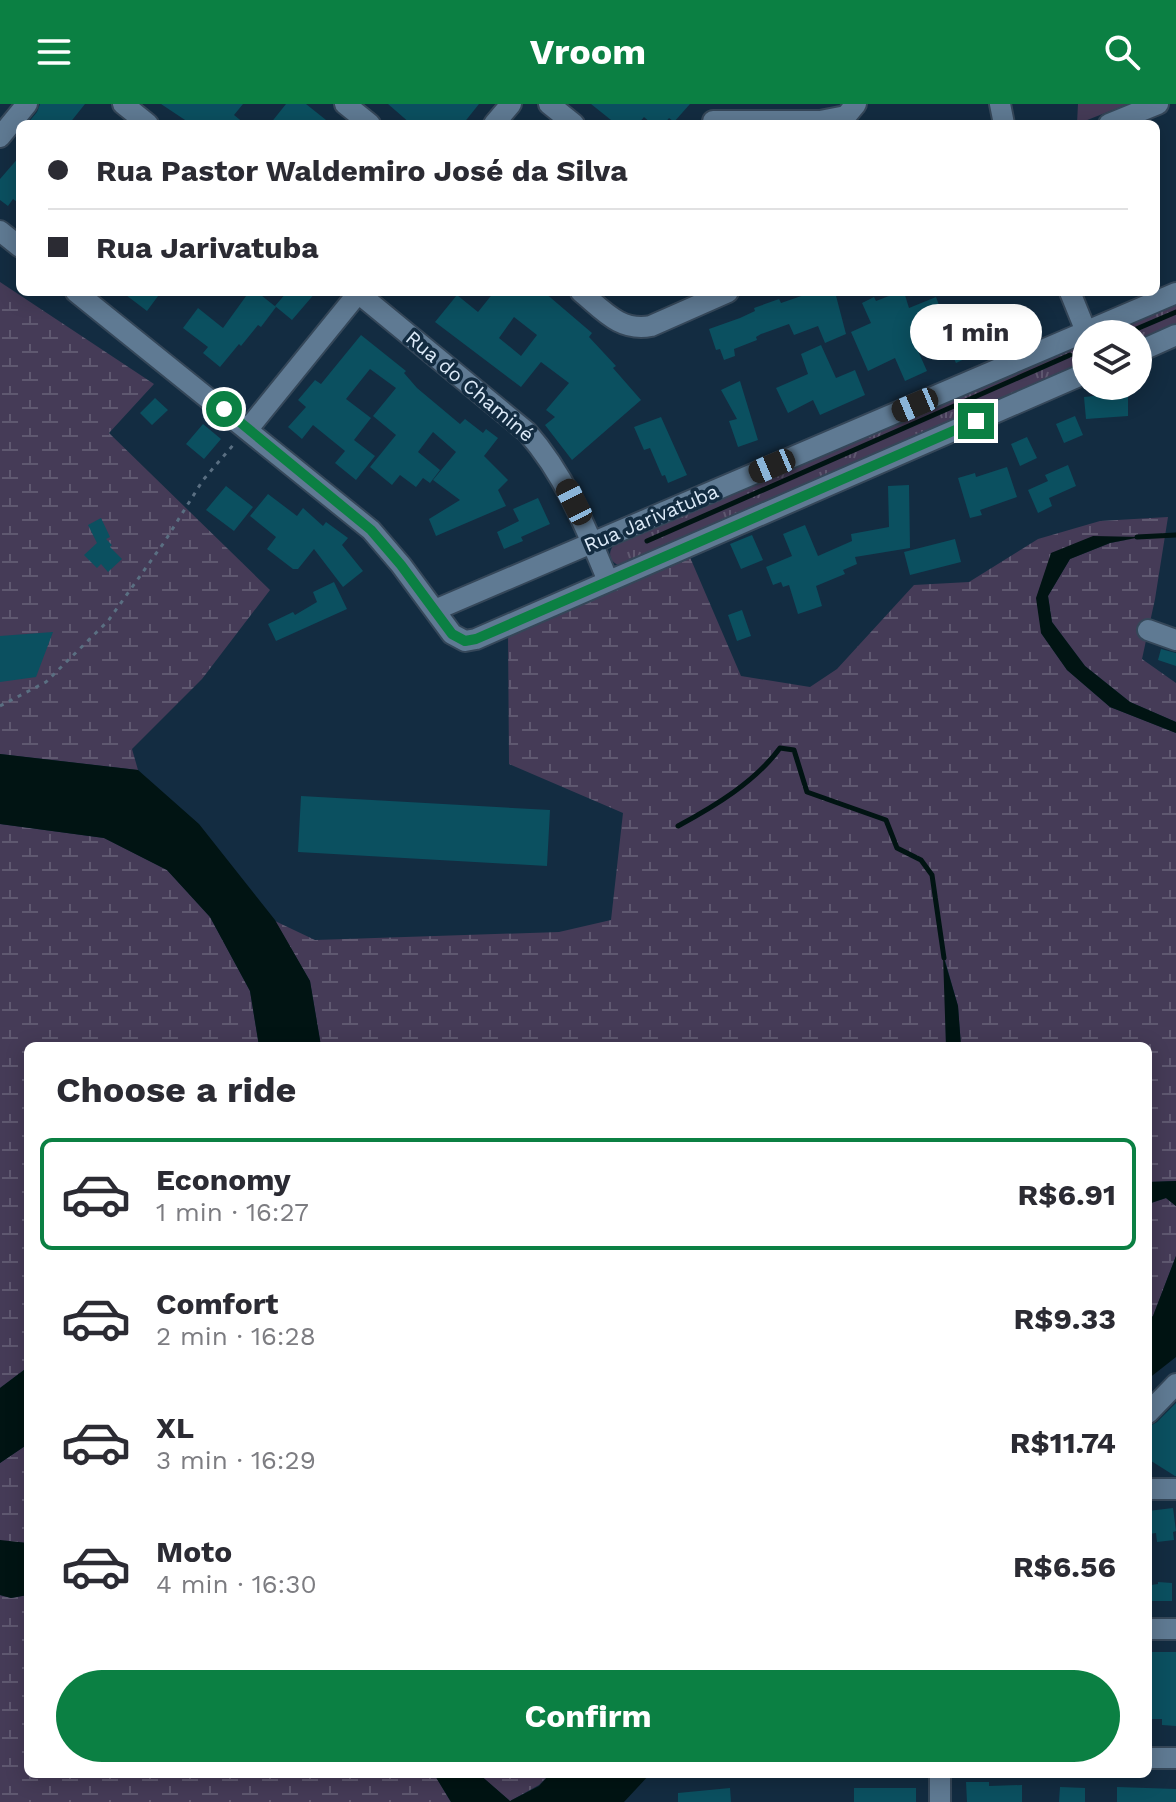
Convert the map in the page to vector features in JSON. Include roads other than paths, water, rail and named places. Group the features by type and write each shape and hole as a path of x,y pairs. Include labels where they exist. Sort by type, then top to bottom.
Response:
{"street":[{"path":"0,137 27,104"},
{"path":"123,104 143,120"},
{"path":"345,104 365,120"},
{"path":"497,120 511,104"},
{"path":"549,104 569,120"},
{"path":"713,116 833,120 846,116 856,104"},
{"path":"1119,120 1158,104"},
{"path":"0,231 16,244"},
{"name":"Rua Jarivatuba","path":"1115,320 1176,293"},
{"path":"81,296 371,530 435,610"},
{"path":"248,429 355,296"},
{"name":"Rua do Chaminé","path":"363,296 527,432 545,452 593,543 608,581"},
{"path":"586,296 618,322 639,328 651,326 719,296"},
{"path":"1072,296 1081,320"},
{"path":"1152,346 1176,335"},
{"name":"Rua Jarivatuba","path":"1072,339 435,610 456,638 465,641 476,639 1072,379"},
{"path":"1148,630 1176,640"},
{"path":"1152,1409 1176,1384"},
{"path":"1152,1489 1176,1489"},
{"path":"1152,1629 1176,1629"},
{"path":"1152,1758 1176,1758"},
{"path":"940,1778 940,1802"}],"waterway":[{"path":"1152,322 1176,312"},
{"path":"647,541 1070,355"},
{"path":"1137,537 1176,535"},
{"path":"678,826 746,782 780,748 794,750 807,792 886,820 897,848 921,860 932,875 944,958"}]}
